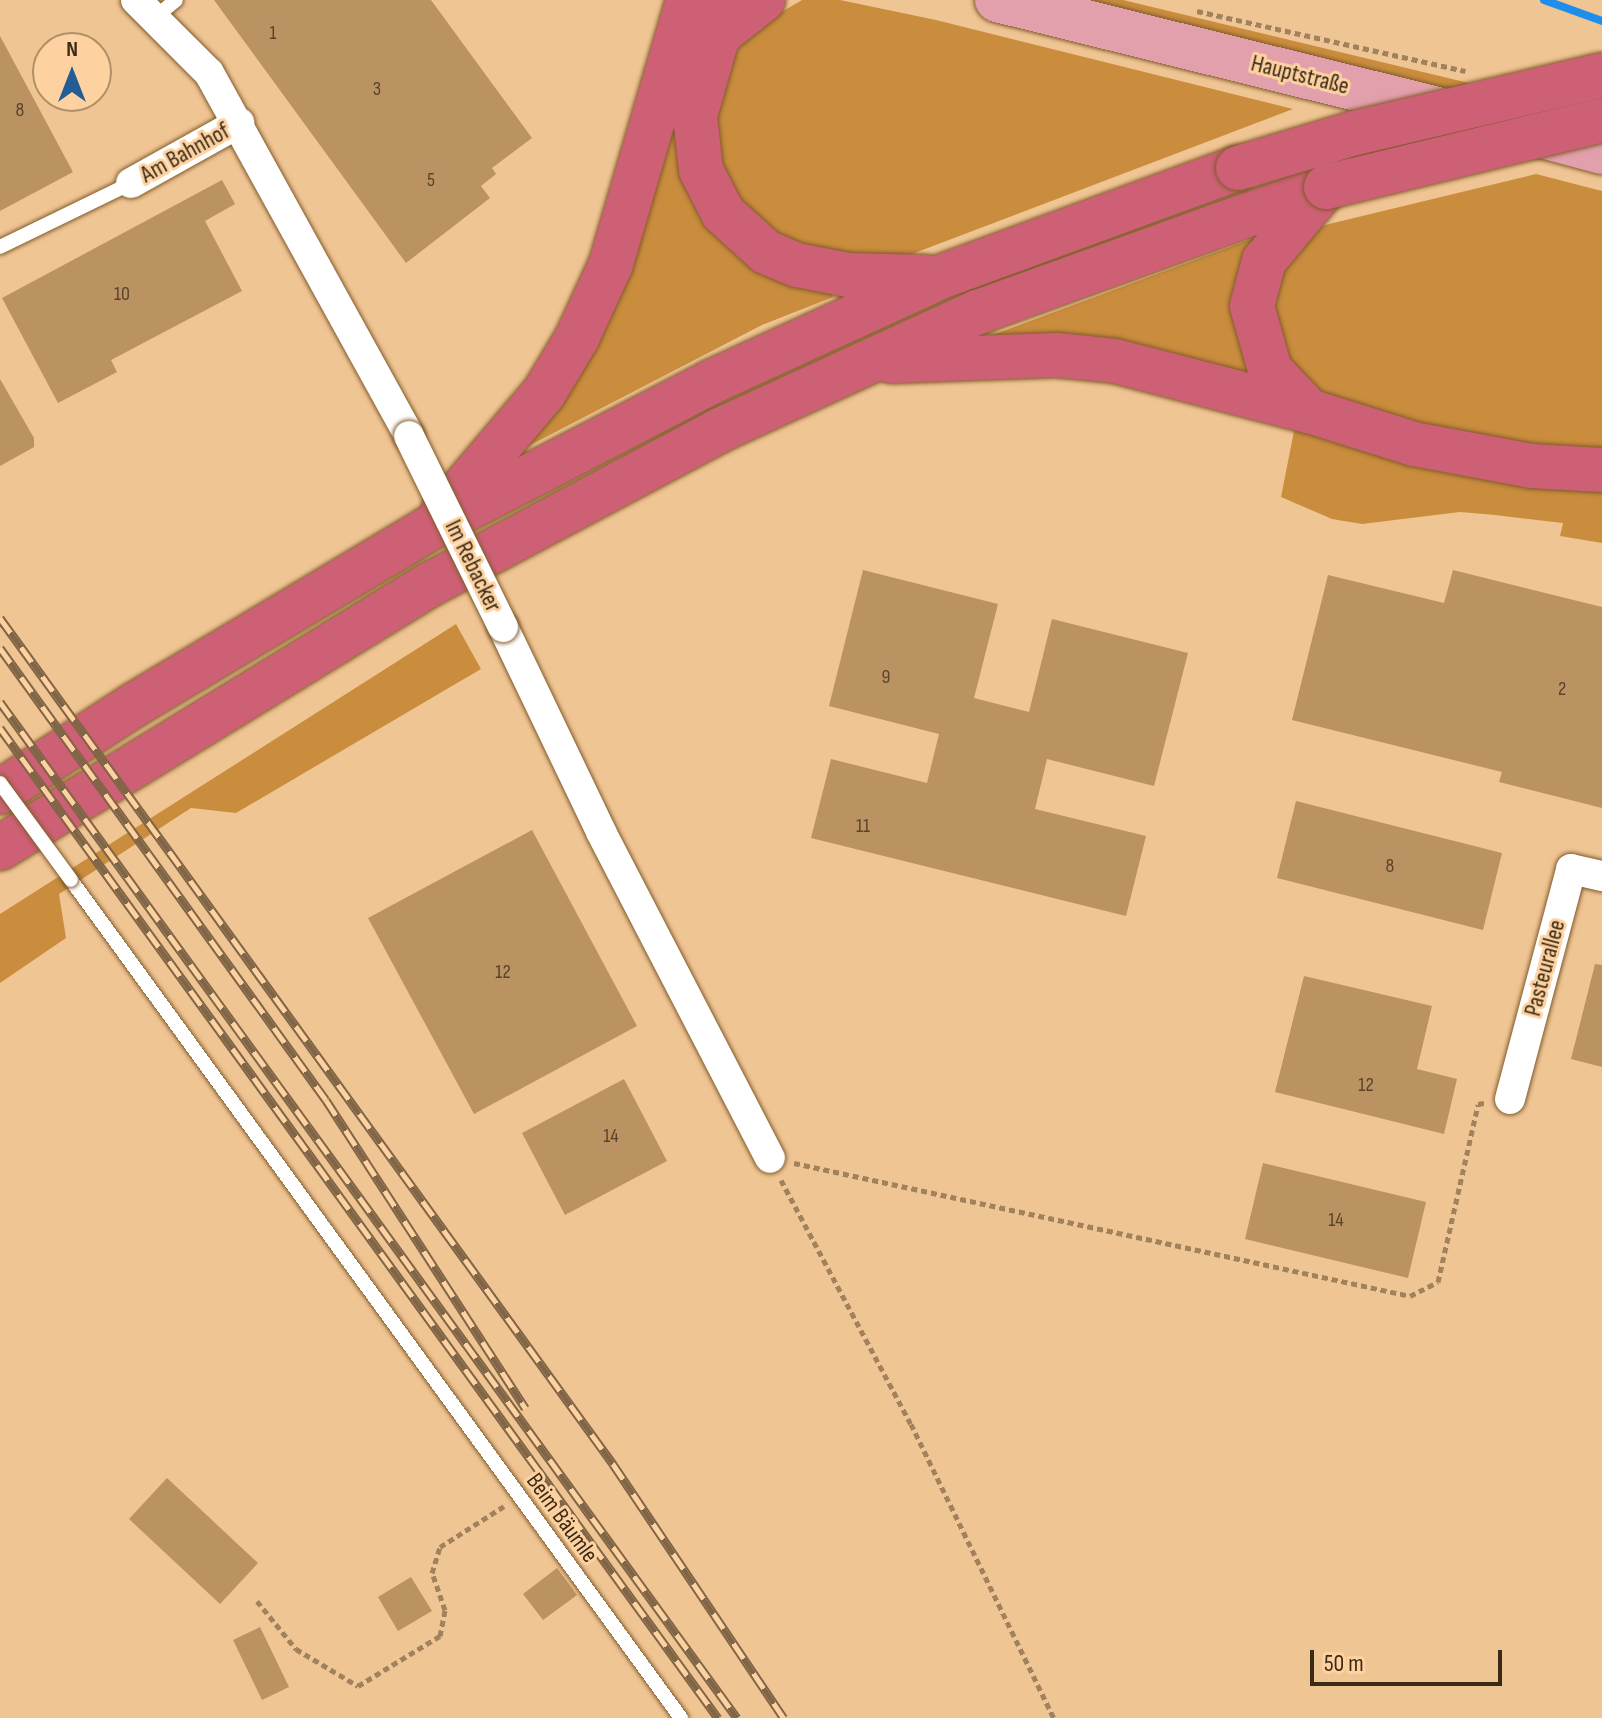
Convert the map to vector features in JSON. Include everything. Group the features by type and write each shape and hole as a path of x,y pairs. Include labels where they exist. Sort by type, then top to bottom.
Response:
{"highway":[{"path":"699,10 763,0"},
{"path":"699,10 695,116 701,170 723,213 766,252 797,265 849,275 940,277"},
{"path":"428,529 544,393 577,338 611,264 699,10"},
{"path":"0,792 134,705 428,529 711,382 940,277 1238,168 1397,122 1602,75"},
{"path":"0,848 429,585 720,430 864,362 1100,265 1326,187 1602,120"},
{"path":"1309,411 1270,370 1252,306 1264,261 1326,187"},
{"path":"864,362 999,355 1101,359 1309,411 1470,457 1602,470"}],"main road":[{"name":"Hauptstraße","path":"997,0 1602,152"}],"street":[{"name":"Im Rebacker","path":"155,6 209,73 239,123 409,436 601,832 770,1158"},
{"name":"Am Bahnhof","path":"131,183 239,123"},
{"name":"Pasteurallee","path":"1510,1099 1571,869 1602,876"}],"lane":[{"path":"0,247 131,183"},
{"name":"Beim Bäumle","path":"0,783 681,1718"}],"path":[{"name":"Hauptstraße","path":"1191,10 1478,75"},
{"path":"770,1158 1410,1296 1438,1282 1478,1104 1510,1099"},
{"path":"770,1158 911,1424 1054,1718"},
{"path":"257,1601 296,1649 358,1686 440,1636 445,1610 432,1573 440,1547 519,1497"}],"shaded area":[{"path":"699,0 709,226 739,258 774,276 829,286 833,297 762,325 513,454"},
{"path":"802,0 840,0 936,20 1293,109 912,254 886,261 784,247 723,186 715,95 746,33"},
{"path":"1076,0 1123,0 1602,115 1602,134"},
{"path":"1536,174 1602,191 1602,458 1513,450 1313,399 1286,371 1266,292 1301,238 1325,225"},
{"path":"1265,234 1263,376 990,336"},
{"path":"1295,426 1602,488 1602,543 1560,536 1563,523 1495,515 1460,512 1362,524 1332,519 1281,497"},
{"path":"456,624 481,669 236,813 191,808 59,894 66,938 0,983 0,914"}],"building":[{"path":"214,0 431,0 532,138 492,168 496,174 481,186 490,198 406,263"},
{"path":"0,36 32,96 32,112 41,112 73,172 0,211"},
{"path":"222,180 235,204 205,221 242,291 111,360 117,372 58,403 2,298"},
{"path":"0,379 34,438 34,447 0,466"},
{"path":"863,570 998,604 974,698 1029,712 1052,619 1188,653 1154,786 1047,759 1035,809 1146,836 1126,916 811,838 831,759 927,783 939,734 829,706"},
{"path":"1453,570 1602,607 1602,808 1499,782 1502,772 1292,720 1328,575 1444,603"},
{"path":"1296,801 1502,853 1483,930 1277,878"},
{"path":"532,830 637,1026 474,1114 368,918"},
{"path":"1595,964 1602,965 1602,1067 1571,1059"},
{"path":"1304,976 1432,1006 1417,1069 1457,1079 1444,1134 1275,1092"},
{"path":"624,1079 667,1161 565,1215 522,1133"},
{"path":"1263,1163 1426,1202 1408,1278 1245,1239"},
{"path":"167,1478 258,1563 220,1604 129,1519"},
{"path":"557,1568 577,1595 543,1620 523,1594"},
{"path":"411,1577 432,1611 398,1631 378,1597"},
{"path":"260,1627 289,1687 262,1700 233,1640"}],"waterway":[{"path":"1544,0 1602,21"}],"railway":[{"path":"0,618 613,1464 784,1718"},
{"path":"0,648 326,1100 525,1408"},
{"path":"0,702 737,1718"},
{"path":"0,728 718,1718"}]}
